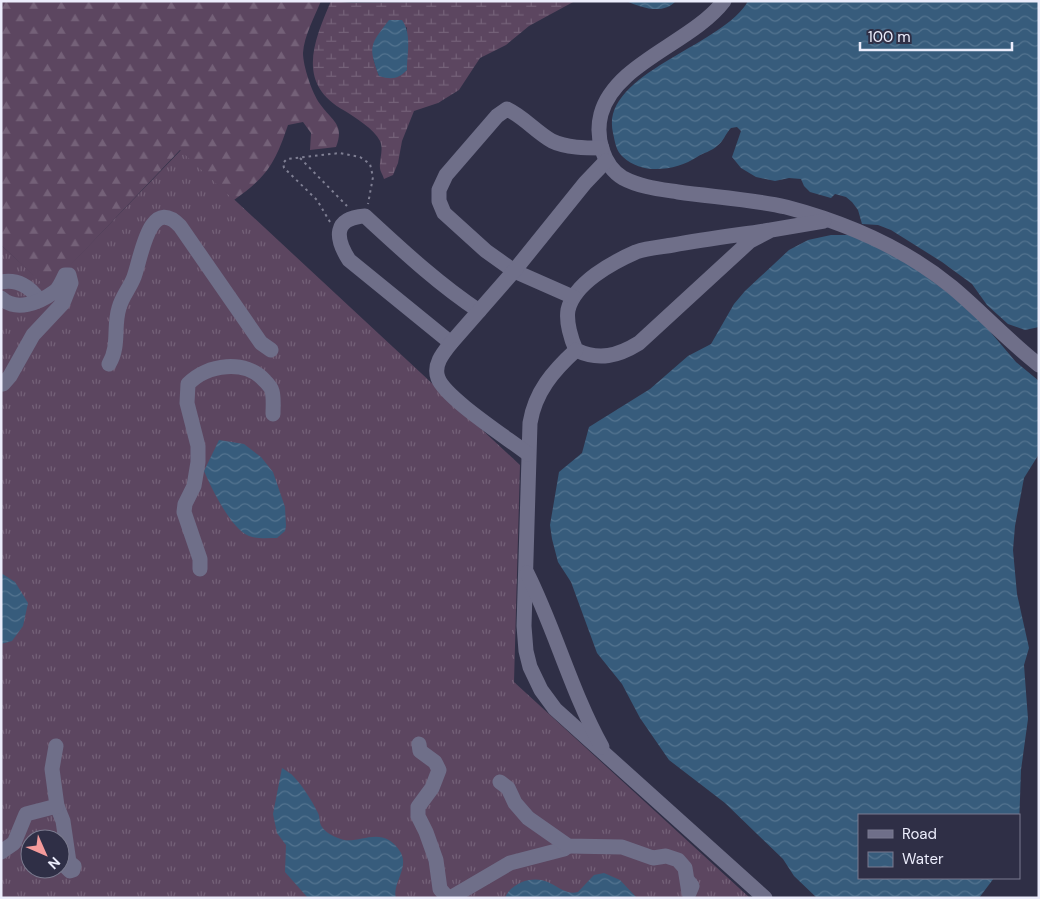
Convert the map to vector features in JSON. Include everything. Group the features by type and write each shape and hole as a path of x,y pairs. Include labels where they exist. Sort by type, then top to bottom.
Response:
{"lane":[{"path":"724,1 717,10 696,28 621,82 608,97 600,116 599,135 604,154 614,171 640,186 785,207 870,235 920,263 958,292 1039,365"},
{"path":"574,297 514,271 486,251 444,213 439,195 446,175 497,116 507,109 520,116 552,140 604,154"},
{"path":"528,454 478,416 442,385 438,377 437,367 441,355 450,343 514,271 585,183 604,154"},
{"path":"109,364 115,354 117,314 121,301 134,278 146,236 157,219 163,217 173,218 180,226 261,343 271,350"},
{"path":"450,343 348,260 339,241 339,230 345,222 361,217 448,291 479,311"},
{"path":"576,350 572,340 568,310 574,297 599,273 637,252 706,238 828,221"},
{"path":"576,350 598,357 625,352 645,337 732,256 750,241 771,230"},
{"path":"1,298 14,305 30,304 55,292 65,276 70,275 71,283 63,303 33,335 10,376 3,384"},
{"path":"1,282 17,282 31,289 39,300"},
{"path":"576,350 562,363 539,392 533,408 528,454 524,626 530,667 541,690 555,709 765,898"},
{"path":"200,569 200,559 184,512 185,504 197,475 198,446 187,403 188,384 195,377 212,369 232,366 250,370 261,377 272,389 273,414"},
{"path":"526,571 545,610 581,705 606,754"},
{"path":"419,744 420,751 435,762 439,770 432,788 418,807 418,816 432,846 440,890 443,894 452,897 510,863 564,850 568,846"},
{"path":"56,746 52,769 57,806 64,829"},
{"path":"500,782 508,788 514,803 528,818 568,846 622,847 653,858 666,856 678,860 685,868 688,881"},
{"path":"1,852 14,843 26,814 57,806"}],"path":[{"path":"300,158 361,217 373,177 370,164 360,157 340,153 287,159 283,163 284,168 324,208 339,241"}],"green space":[{"path":"1,1 321,1 305,40 303,58 314,93 338,128 339,133 336,147 310,150 311,133 303,122 288,125 269,168 255,184 234,200 180,150 48,289 1,245"},
{"path":"331,1 351,3 575,1 529,26 506,45 480,58 459,90 438,103 414,111 402,141 398,163 393,175 384,179 380,168 381,144 374,132 330,100 320,88 314,75 315,47","holes":["407,27 407,70 379,76 373,58"]},
{"path":"181,150 520,465 514,682 750,898 1,898 1,245 48,288"}],"water":[{"path":"626,1 676,1 665,8 652,9"},
{"path":"748,1 1039,1 1039,327 1025,330 1008,324 987,305 972,284 942,262 891,230 878,225 862,224 858,210 846,197 835,194 831,198 810,192 804,186 801,179 789,178 775,181 756,177 741,168 732,157 741,131 737,127 731,128 721,142 713,149 689,162 670,168 650,169 640,167 621,155 616,146 613,133 614,112 625,93 643,77 666,61 715,32 735,17"},
{"path":"389,20 402,20 407,31 408,44 407,70 398,77 391,78 379,76 372,52 378,35"},
{"path":"831,235 851,235 893,255 919,271 955,298 987,328 1016,362 1039,381 1039,454 1024,478 1015,526 1013,550 1017,594 1029,648 1024,665 1028,719 1021,770 1019,814 858,814 858,879 993,879 979,898 817,898 794,876 783,859 725,803 669,760 640,718 622,684 597,653 571,582 558,562 552,539 550,525 559,472 582,453 589,427 650,389 688,356 711,344 734,304 745,291 789,250 808,240"},
{"path":"219,440 244,444 261,457 273,472 285,507 285,531 277,538 249,536 242,532 223,508 204,471"},
{"path":"1,573 15,582 28,603 23,626 12,641 1,644"},
{"path":"282,768 293,776 304,789 318,813 323,829 327,832 345,840 378,837 394,844 403,859 402,870 395,892 396,898 308,898 285,872 286,845 277,833 273,814"},
{"path":"604,873 620,880 637,898 505,898 514,886 532,880 548,882 571,893 578,892 594,875"}]}
